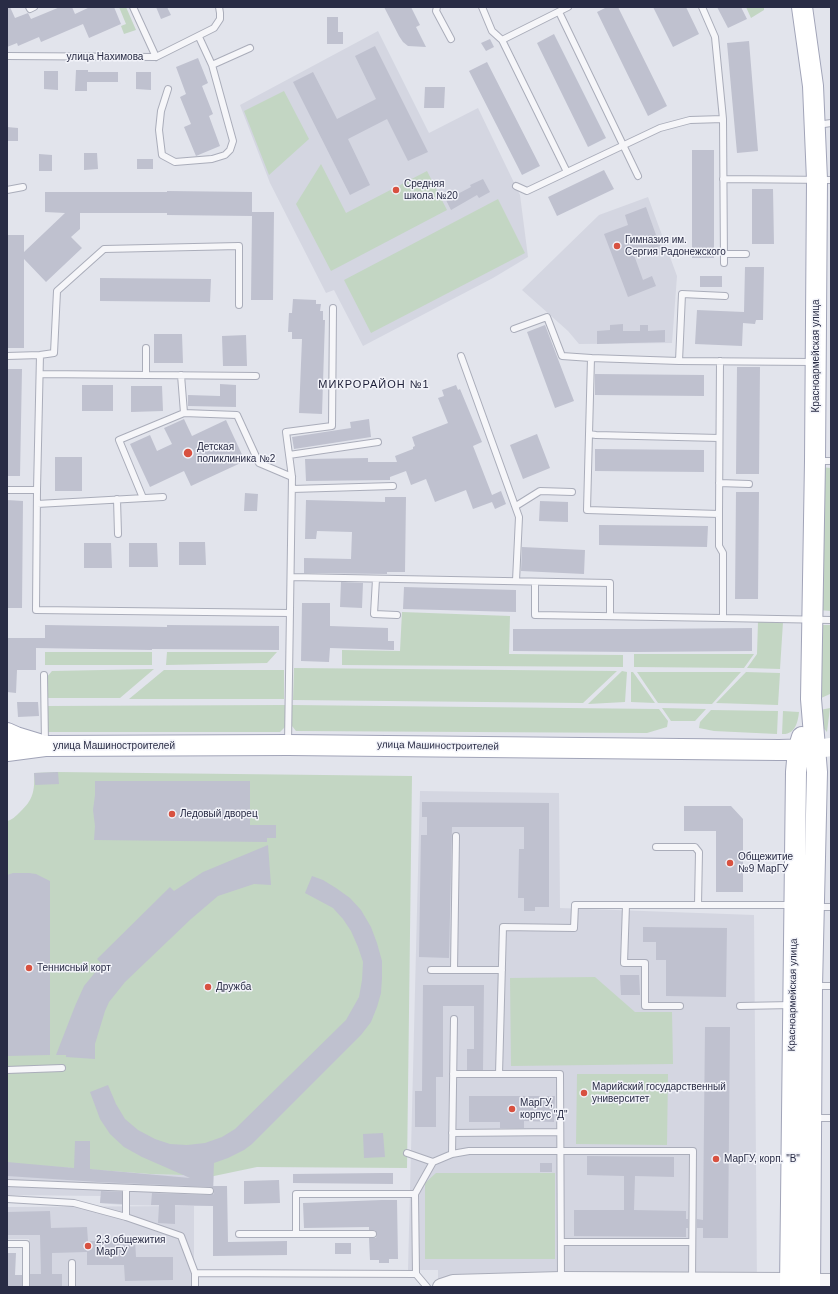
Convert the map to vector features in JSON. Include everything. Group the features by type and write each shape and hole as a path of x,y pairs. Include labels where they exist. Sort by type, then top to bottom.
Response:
{"main road":[{"name":"Красноармейская улица","path":"800,1284 811,1118 822,986 796,772 815,749 811,706 822,620 823,461 816,362 824,180 823,124 813,86 802,7"},
{"name":"улица Машиностроителей","path":"7,733 45,746"},
{"name":"улица Машиностроителей","path":"7,751 45,746 288,745 815,749"},
{"name":"Красноармейская улица","path":"800,1284 793,1006 813,906"}],"street":[{"path":"447,1285 561,1280 800,1284 831,1282"}],"lane":[{"path":"29,7 30,9 34,7"},
{"path":"133,7 156,57"},
{"name":"улица Нахимова","path":"7,56 156,57 214,28 218,24 220,13 219,7"},
{"path":"436,7 436,11 451,39"},
{"path":"482,7 492,31 502,40 567,172"},
{"path":"502,40 568,7"},
{"path":"702,7 715,37 723,119 724,263"},
{"path":"559,12 638,176"},
{"path":"168,89 158,130 162,155 175,162 212,159 225,155 230,150 233,141 212,65 199,36"},
{"path":"212,65 250,48"},
{"path":"516,186 527,191 660,128 690,120 723,119"},
{"path":"723,179 824,180"},
{"path":"7,190 23,187"},
{"path":"7,356 54,353 56,291 104,249 239,246 239,305"},
{"path":"724,254 746,254"},
{"path":"679,360 682,294 724,296"},
{"path":"288,745 292,477 286,432 332,426 333,308"},
{"path":"514,329 547,317 562,356 591,358 816,362"},
{"path":"146,348 146,375"},
{"path":"40,355 36,610 290,613"},
{"path":"461,356 519,517 516,581"},
{"path":"591,358 587,510 719,514"},
{"path":"720,361 719,546 723,553 723,618"},
{"path":"40,374 256,376"},
{"path":"181,375 184,413"},
{"path":"143,498 119,440 184,413 237,415 259,463 292,477"},
{"path":"589,434 719,438"},
{"path":"289,455 378,442"},
{"path":"719,484 749,484"},
{"path":"292,489 393,486"},
{"path":"7,490 37,490"},
{"path":"516,506 540,491 572,492"},
{"path":"37,504 163,497"},
{"path":"117,500 118,534"},
{"path":"291,577 610,583 610,616"},
{"path":"376,579 374,614 397,615"},
{"path":"535,582 536,615 822,620"},
{"path":"44,675 45,746"},
{"path":"454,970 456,836"},
{"path":"656,847 695,847 698,852 698,905"},
{"path":"499,1074 503,927 574,928 575,905 813,906"},
{"path":"626,905 624,962 645,963 645,1006 680,1006"},
{"path":"432,970 502,970"},
{"path":"740,1006 793,1006"},
{"path":"452,1154 454,1019"},
{"path":"7,1070 62,1068"},
{"path":"453,1074 560,1074 561,1280"},
{"path":"811,1118 831,1118"},
{"path":"452,1132 560,1132"},
{"path":"427,1287 416,1274 415,1194 433,1162 452,1154 469,1151 693,1151 692,1281"},
{"path":"407,1153 433,1162"},
{"path":"7,1183 210,1191"},
{"path":"126,1188 126,1218"},
{"path":"296,1234 296,1194 415,1194"},
{"path":"7,1199 74,1203 181,1236 195,1273 195,1287"},
{"path":"239,1234 373,1234"},
{"path":"561,1242 692,1242"},
{"path":"7,1244 26,1244 26,1287"},
{"path":"72,1263 72,1287"},
{"path":"195,1273 416,1274"}],"shaded area":[{"name":"Средняя школа №20","path":"378,31 429,133 478,108 520,195 528,257 493,278 363,346 334,290 326,293 270,183 240,105"},
{"name":"Гимназия им. Сергия Радонежского","path":"648,197 677,276 672,343 579,344 568,331 522,290 599,215"},
{"name":"Марийский государственный университет","path":"420,791 559,793 560,908 754,915 757,1287 438,1287 438,1270 408,1270"},
{"path":"7,1162 150,1174 214,1176 213,1206 194,1206 194,1287 29,1287 29,1239 7,1239 7,1207 193,1206 122,1205 100,1203 101,1196 7,1195"}],"green space":[{"path":"119,7 126,7 136,30 124,34 121,26 126,24"},
{"path":"746,7 764,7 764,10 751,18"},
{"path":"284,91 309,139 269,175 244,111"},
{"path":"321,164 346,213 427,171 447,210 331,271 296,204"},
{"path":"498,199 525,253 371,333 344,280"},
{"path":"820,467 831,468 831,611 819,610"},
{"path":"402,612 510,616 509,654 623,655 623,667 342,665 342,650 400,651"},
{"path":"758,622 783,622 780,669 747,668 757,654"},
{"path":"821,625 831,625 830,694 819,699"},
{"path":"45,652 152,652 152,665 45,665"},
{"path":"167,652 277,652 267,663 166,665"},
{"path":"634,654 754,654 744,668 634,667"},
{"path":"294,668 617,671 583,703 293,700"},
{"path":"154,669 120,698 46,698 46,678 52,671"},
{"path":"164,670 284,670 284,699 129,699"},
{"path":"622,671 627,672 625,702 588,704"},
{"path":"631,672 633,672 655,703 631,702"},
{"path":"637,672 741,672 712,704 658,703"},
{"path":"746,672 780,673 778,705 716,703"},
{"path":"285,705 285,727 280,732 48,732 48,706"},
{"path":"292,705 659,709 668,721 667,727 647,733 296,731 292,726"},
{"path":"662,708 706,709 695,721 671,721"},
{"path":"830,708 827,732 819,723 820,710"},
{"path":"711,710 778,711 777,734 714,731 699,728 700,722"},
{"path":"783,711 799,712 797,724 793,730 786,734 782,734"},
{"name":"Дружба","path":"34,773 412,776 407,1168 257,1167 214,1176 150,1174 7,1163 7,821 17,815 28,803 32,795 34,785"},
{"path":"595,977 635,1012 672,1012 673,1064 511,1066 510,978"},
{"path":"577,1074 668,1074 667,1145 576,1144"},
{"path":"436,1173 555,1173 555,1259 425,1259 425,1183"}],"building":[{"path":"7,7 10,7 15,18 28,13 31,19 60,7 72,7 75,14 90,7 114,7 121,24 89,38 83,24 41,42 39,37 18,46 17,43 7,47"},
{"path":"156,7 167,7 171,15 161,19"},
{"path":"384,7 411,7 420,25 416,27 426,47 408,46 403,42"},
{"path":"607,7 618,7 667,106 648,116 597,12"},
{"path":"653,7 686,7 699,34 673,47"},
{"path":"717,7 741,7 747,19 728,28"},
{"path":"327,17 338,17 338,32 343,32 343,44 327,44"},
{"path":"554,34 606,138 588,147 537,43"},
{"path":"490,39 494,47 486,51 481,43"},
{"path":"749,41 758,151 737,153 727,43"},
{"path":"375,46 428,152 408,161 387,119 348,139 370,185 350,195 293,82 313,72 337,119 376,99 355,56"},
{"path":"198,58 208,83 202,86 213,114 209,116 220,146 196,156 184,127 191,124 180,97 186,94 176,67"},
{"path":"487,62 540,166 522,175 469,71"},
{"path":"76,70 88,70 88,72 118,72 118,82 87,82 87,91 75,91"},
{"path":"44,71 58,71 58,90 44,89"},
{"path":"136,72 151,72 151,90 136,89"},
{"path":"425,87 445,87 444,108 424,108"},
{"path":"7,127 18,128 18,141 7,141"},
{"path":"692,150 714,150 714,258 692,258"},
{"path":"84,153 97,153 98,169 84,170"},
{"path":"39,154 52,155 52,171 39,171"},
{"path":"137,159 153,159 153,169 137,169"},
{"path":"604,170 614,189 557,216 548,197"},
{"path":"483,179 490,192 479,198 477,195 451,210 446,200"},
{"path":"752,189 773,189 774,244 752,244"},
{"path":"45,192 252,192 252,212 274,212 273,300 251,300 252,216 167,215 167,213 80,213 80,229 71,237 82,248 46,282 24,259 24,348 7,348 7,235 24,235 24,252 65,213 45,212"},
{"path":"646,207 660,246 634,255 643,280 652,276 656,286 628,297 604,234 628,225 625,215"},
{"path":"745,267 764,267 763,320 756,320 755,324 743,323 742,346 695,344 697,310 744,312"},
{"path":"700,276 722,276 722,287 700,287"},
{"path":"100,278 211,279 210,302 100,301"},
{"path":"293,299 316,300 316,304 321,304 320,311 323,311 323,320 325,320 322,414 299,413 302,339 292,339 292,332 288,332 289,313 292,313"},
{"path":"623,324 623,331 640,331 640,325 648,325 648,331 665,330 665,342 597,344 597,331 610,330 610,325"},
{"path":"545,325 574,401 555,408 527,332"},
{"path":"154,334 182,334 183,363 154,363"},
{"path":"246,335 247,366 223,366 222,336"},
{"path":"737,367 760,367 759,474 736,474"},
{"path":"7,369 22,369 20,476 7,476"},
{"path":"595,374 704,375 704,396 595,395"},
{"path":"220,384 236,385 236,407 188,406 188,395 220,396"},
{"path":"82,385 113,385 113,411 82,411"},
{"path":"456,385 458,390 460,389 482,442 473,446 492,495 501,491 506,504 495,509 492,502 473,509 466,490 435,502 426,479 411,485 406,471 390,477 390,480 306,481 305,459 368,458 368,462 397,462 395,456 413,449 415,446 412,437 448,423 438,398 444,396 442,390"},
{"path":"131,386 162,386 163,411 131,412"},
{"name":"Детская поликлиника №2","path":"184,419 192,436 226,420 245,461 191,486 184,471 150,487 130,444 150,435 157,451 172,444 164,428"},
{"path":"369,419 371,437 294,449 292,437 351,428 350,422"},
{"path":"537,434 550,468 523,479 510,445"},
{"path":"595,449 704,450 704,472 595,471"},
{"path":"55,457 82,457 82,491 55,491"},
{"path":"736,492 759,492 758,599 735,599"},
{"path":"245,493 258,494 257,511 244,511"},
{"path":"385,497 406,497 405,572 387,572 387,574 304,573 304,558 351,559 352,532 317,531 316,539 305,539 306,500 385,502"},
{"path":"7,500 23,501 22,608 7,608"},
{"path":"540,501 568,502 568,522 539,521"},
{"path":"599,525 708,526 707,547 599,545"},
{"path":"179,542 205,542 206,565 179,565"},
{"path":"84,543 111,543 112,568 84,568"},
{"path":"129,543 157,543 158,567 129,567"},
{"path":"522,547 585,550 584,574 521,571"},
{"path":"341,582 363,583 362,608 340,607"},
{"path":"404,587 516,590 516,612 403,609"},
{"path":"302,603 330,603 330,626 388,628 388,641 394,641 394,650 330,648 329,662 301,661"},
{"path":"45,625 167,627 167,625 279,626 279,650 36,648 36,670 17,670 16,693 7,692 7,638 45,638"},
{"path":"752,628 752,651 513,651 513,629"},
{"path":"17,702 38,702 39,716 18,717"},
{"path":"58,772 59,784 35,785 34,773"},
{"name":"Ледовый дворец","path":"95,781 250,781 250,825 276,825 276,838 267,838 267,842 94,840 95,826 93,810"},
{"path":"422,802 549,803 549,907 535,907 535,911 524,911 524,898 518,898 519,849 524,849 524,827 452,827 449,958 419,957 421,835 427,835 427,817 422,817"},
{"name":"Общежитие №9 МарГУ","path":"684,806 731,806 743,819 743,892 716,892 716,831 684,831"},
{"path":"268,845 271,885 254,884 218,896 191,919 125,982 109,1002 105,1011 95,1044 95,1059 56,1055 84,986 102,964 97,959 170,887 174,891 203,872"},
{"name":"Теннисный корт","path":"13,873 36,874 50,881 50,1055 7,1056 7,875"},
{"path":"312,876 323,880 350,898 361,910 371,927 382,961 381,993 377,1007 371,1022 361,1035 252,1144 228,1158 214,1163 213,1186 227,1186 228,1242 287,1241 287,1255 213,1256 213,1206 175,1205 175,1224 158,1223 159,1205 151,1205 152,1193 210,1195 214,1194 214,1189 211,1187 7,1176 7,1162 74,1168 75,1141 90,1141 90,1169 190,1178 142,1157 124,1147 110,1134 100,1119 90,1092 108,1085 116,1104 125,1119 138,1130 155,1139 170,1144 187,1145 205,1143 222,1137 235,1129 346,1020 359,997 363,962 358,947 351,931 333,908 305,893"},
{"path":"643,927 727,928 726,997 666,996 666,960 656,960 656,942 643,942"},
{"path":"620,975 639,975 640,995 621,995"},
{"path":"423,985 484,985 483,1070 467,1070 467,1049 474,1049 474,1006 443,1006 443,1077 436,1077 436,1127 415,1127 415,1091 422,1091"},
{"name":"МарГУ, корп. \"В\"","path":"705,1027 730,1027 728,1238 703,1238 703,1228 697,1228 697,1219 703,1220"},
{"name":"МарГУ, корпус \"Д\"","path":"469,1096 555,1096 554,1122 524,1121 524,1128 500,1128 500,1122 469,1122"},
{"path":"383,1133 385,1157 364,1158 363,1134"},
{"path":"587,1156 674,1157 674,1177 635,1176 634,1210 686,1211 688,1228 686,1228 686,1237 574,1236 574,1210 624,1210 624,1176 587,1175"},
{"path":"540,1163 552,1163 552,1172 540,1172"},
{"path":"393,1173 393,1184 293,1183 293,1174"},
{"path":"279,1180 280,1203 244,1204 244,1181"},
{"path":"101,1191 122,1192 122,1204 100,1203"},
{"path":"397,1200 398,1259 389,1259 389,1263 379,1263 379,1260 370,1260 369,1238 376,1238 377,1234 375,1230 369,1230 369,1227 304,1228 303,1203"},
{"name":"2,3 общежития МарГУ","path":"50,1211 51,1228 87,1227 88,1241 135,1240 136,1257 173,1257 173,1280 125,1281 124,1265 87,1265 87,1252 52,1253 52,1274 62,1274 62,1287 30,1287 30,1274 41,1274 40,1235 7,1235 7,1212"},
{"path":"335,1243 351,1243 351,1254 335,1254"},
{"path":"7,1253 16,1253 15,1275 22,1275 22,1287 7,1287"}],"place":[{"name":"Средняя школа №20","path":"396,190"},
{"name":"Гимназия им. Сергия Радонежского","path":"617,246"},
{"name":"Детская поликлиника №2","path":"188,453"},
{"name":"Ледовый дворец","path":"172,814"},
{"name":"Общежитие №9 МарГУ","path":"730,863"},
{"name":"Теннисный корт","path":"29,968"},
{"name":"Дружба","path":"208,987"},
{"name":"Марийский государственный университет","path":"584,1093"},
{"name":"МарГУ, корпус \"Д\"","path":"512,1109"},
{"name":"МарГУ, корп. \"В\"","path":"716,1159"},
{"name":"2,3 общежития МарГУ","path":"88,1246"}],"district":[{"name":"МИКРОРАЙОН №1","path":"374,385"}]}
